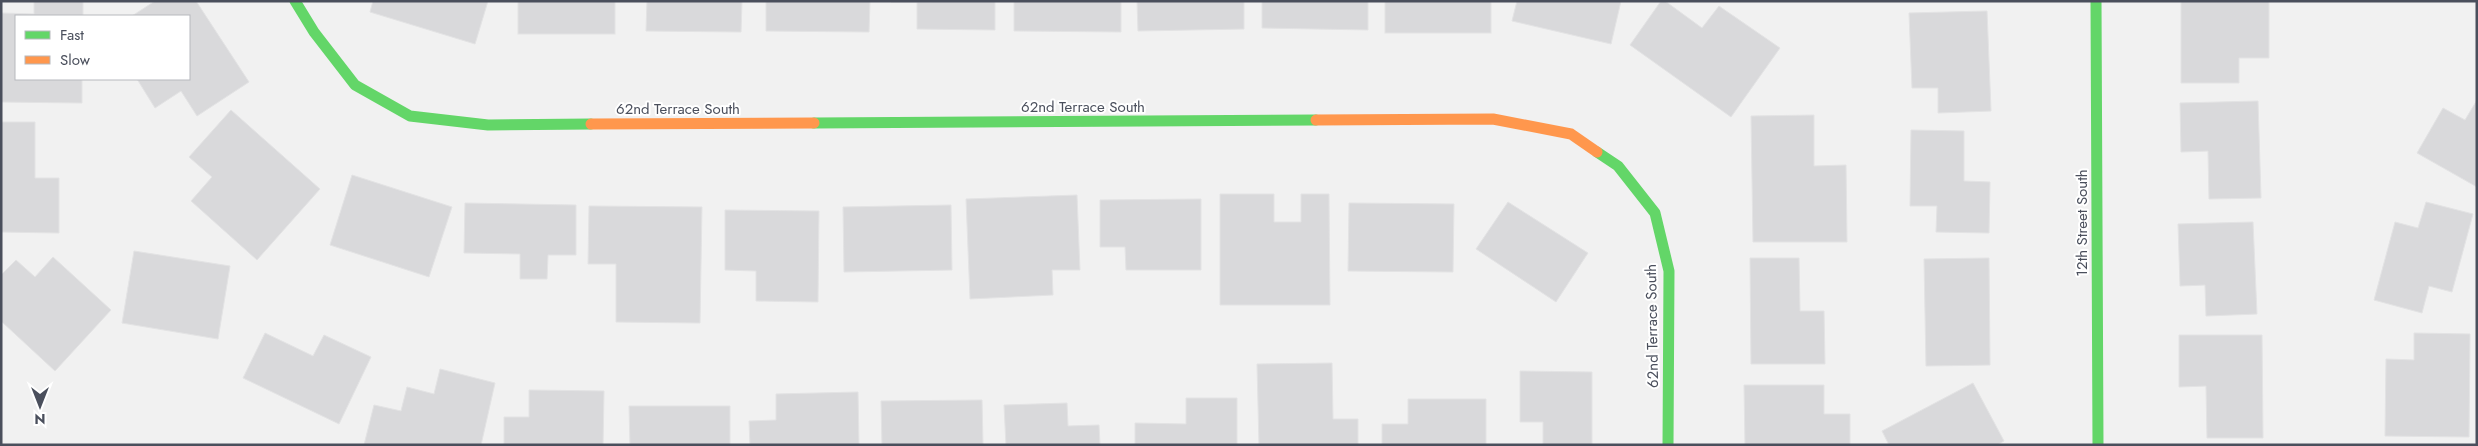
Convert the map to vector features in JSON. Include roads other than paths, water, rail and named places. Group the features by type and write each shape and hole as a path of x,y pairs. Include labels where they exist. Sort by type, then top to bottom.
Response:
{"street":[{"name":"62nd Terrace South","path":"296,1 314,32 355,85 410,116 488,125 1493,119 1571,134 1618,166 1655,213 1669,271 1668,445"},
{"name":"12th Street South","path":"2096,1 2098,445"}]}
